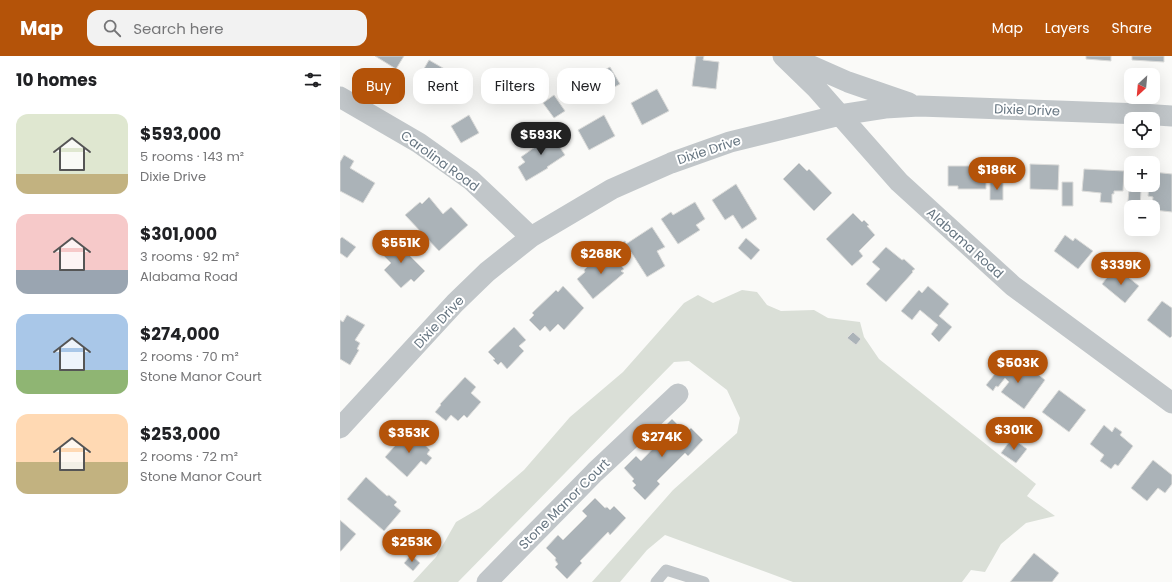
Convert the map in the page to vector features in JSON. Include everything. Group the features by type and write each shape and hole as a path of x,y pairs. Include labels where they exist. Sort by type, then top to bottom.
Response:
{"street":[{"name":"Alabama Road","path":"783,56 817,89 899,182 1012,286 1172,402"},
{"path":"788,56 848,82 919,106"},
{"name":"Carolina Road","path":"340,96 419,143 471,180 531,237"},
{"name":"Dixie Drive","path":"342,422 455,303 487,272 531,237 612,189 671,163 730,142 840,115 884,108 919,106 1172,116"},
{"name":"Stone Manor Court","path":"487,582 595,472 678,394"}],"lane":[{"path":"656,582 666,570 704,582"}],"shaded area":[{"path":"742,290 757,292 767,305 781,311 814,310 828,318 860,322 864,337 879,359 1036,484 1027,496 1055,516 1026,523 1001,544 985,572 971,570 962,582 793,582 665,535 647,550 620,582 592,582 673,490 737,433 740,418 727,390 689,361 674,362 458,582 413,582 436,557 456,522 480,508 524,470 570,417 623,372 684,303 698,295 713,303"}],"building":[{"path":"375,56 404,56 397,68"},
{"path":"696,56 704,56 703,60 719,62 716,89 692,86"},
{"path":"1086,56 1111,56 1111,61 1086,59"},
{"path":"1132,56 1164,56 1164,62 1132,60"},
{"path":"429,60 443,68 424,68"},
{"path":"615,76 620,84 615,87"},
{"path":"657,89 669,111 642,125 631,103"},
{"path":"554,95 557,99 557,104 560,104 565,111 554,118 544,104 549,104 549,99"},
{"path":"469,115 479,133 461,143 451,126"},
{"path":"604,115 615,136 589,150 578,130"},
{"path":"549,131 565,155 547,167 548,168 526,181 518,167 525,162 521,157 535,147 532,142"},
{"path":"344,155 354,161 350,168 375,183 363,203 340,191 340,162"},
{"path":"799,163 807,171 809,169 832,193 814,211 783,179"},
{"path":"1030,164 1059,165 1058,190 1030,189"},
{"path":"948,166 986,166 986,189 958,189 958,186 948,186"},
{"path":"1084,169 1124,171 1123,191 1114,191 1114,194 1112,194 1112,203 1100,202 1101,193 1082,191"},
{"path":"1160,173 1172,174 1172,212 1160,211 1160,200 1153,200 1153,197 1148,196 1148,192 1160,192"},
{"path":"1003,181 1003,200 990,200 990,182"},
{"path":"1062,182 1073,182 1073,206 1062,206"},
{"path":"736,184 757,219 742,229 733,215 725,220 712,200"},
{"path":"1129,192 1141,192 1140,200 1128,200"},
{"path":"429,197 443,214 451,207 468,225 439,251 405,215 420,202 422,204"},
{"path":"695,202 705,219 696,225 700,230 678,244 661,219 671,212 673,215"},
{"path":"853,213 862,222 864,220 869,225 867,226 875,235 859,251 863,256 852,266 826,239"},
{"path":"652,227 665,247 657,251 665,266 647,277 631,252 624,257 617,246 625,241 626,244"},
{"path":"1065,235 1073,241 1075,238 1093,251 1078,269 1054,251"},
{"path":"342,237 356,247 347,258 340,253 340,239"},
{"path":"392,238 425,271 414,282 411,279 401,288 384,270 391,263 379,251"},
{"path":"746,238 760,250 751,260 738,248"},
{"path":"886,247 902,260 904,259 915,269 886,302 866,284 880,269 872,262"},
{"path":"609,252 624,269 621,271 624,273 593,299 577,279 585,272 584,270 589,265 590,266 600,257 601,259"},
{"path":"1113,270 1121,276 1123,273 1139,286 1125,303 1102,284"},
{"path":"563,286 584,308 564,330 558,324 550,332 545,326 540,331 529,320 534,315 532,313 556,290 558,292"},
{"path":"928,286 949,304 939,316 952,327 939,342 931,334 938,325 920,310 912,320 901,311 919,290 922,293"},
{"path":"1162,301 1172,308 1172,336 1170,338 1147,320"},
{"path":"347,315 365,325 355,340 360,343 357,349 359,350 350,365 340,359 340,320 343,322"},
{"path":"514,327 526,340 519,346 524,351 507,369 501,362 498,365 493,360 495,359 488,352"},
{"path":"853,332 861,339 856,345 847,338"},
{"path":"1023,362 1045,380 1024,409 1001,392 1009,382 1005,378 993,391 986,385 1002,365 1013,375"},
{"path":"465,377 476,387 471,393 481,402 467,418 464,415 458,421 451,415 446,421 435,412 441,405 440,404"},
{"path":"1059,390 1086,410 1069,432 1042,412"},
{"path":"672,419 682,429 685,427 689,430 691,428 703,440 688,456 685,453 657,481 660,484 645,500 633,488 636,485 632,481 634,479 624,468 636,456 641,461 665,436 660,431"},
{"path":"1104,425 1112,432 1115,427 1122,432 1120,435 1133,446 1118,466 1115,464 1111,469 1100,461 1104,455 1090,444"},
{"path":"409,430 430,450 427,454 432,458 426,465 421,461 407,477 385,457"},
{"path":"1012,438 1027,449 1016,463 1001,453"},
{"path":"1153,460 1172,475 1172,484 1165,493 1158,488 1147,501 1131,488"},
{"path":"366,477 387,496 389,495 397,502 394,505 401,511 384,531 347,499"},
{"path":"595,498 605,508 607,507 610,510 614,506 626,518 610,535 608,532 580,561 582,563 567,579 555,567 558,564 555,560 556,558 546,548 558,535 563,540 587,516 582,511"},
{"path":"340,520 356,534 341,551 340,551"},
{"path":"1034,553 1059,573 1052,582 1010,582"},
{"path":"411,555 420,563 413,571 404,563"}]}
